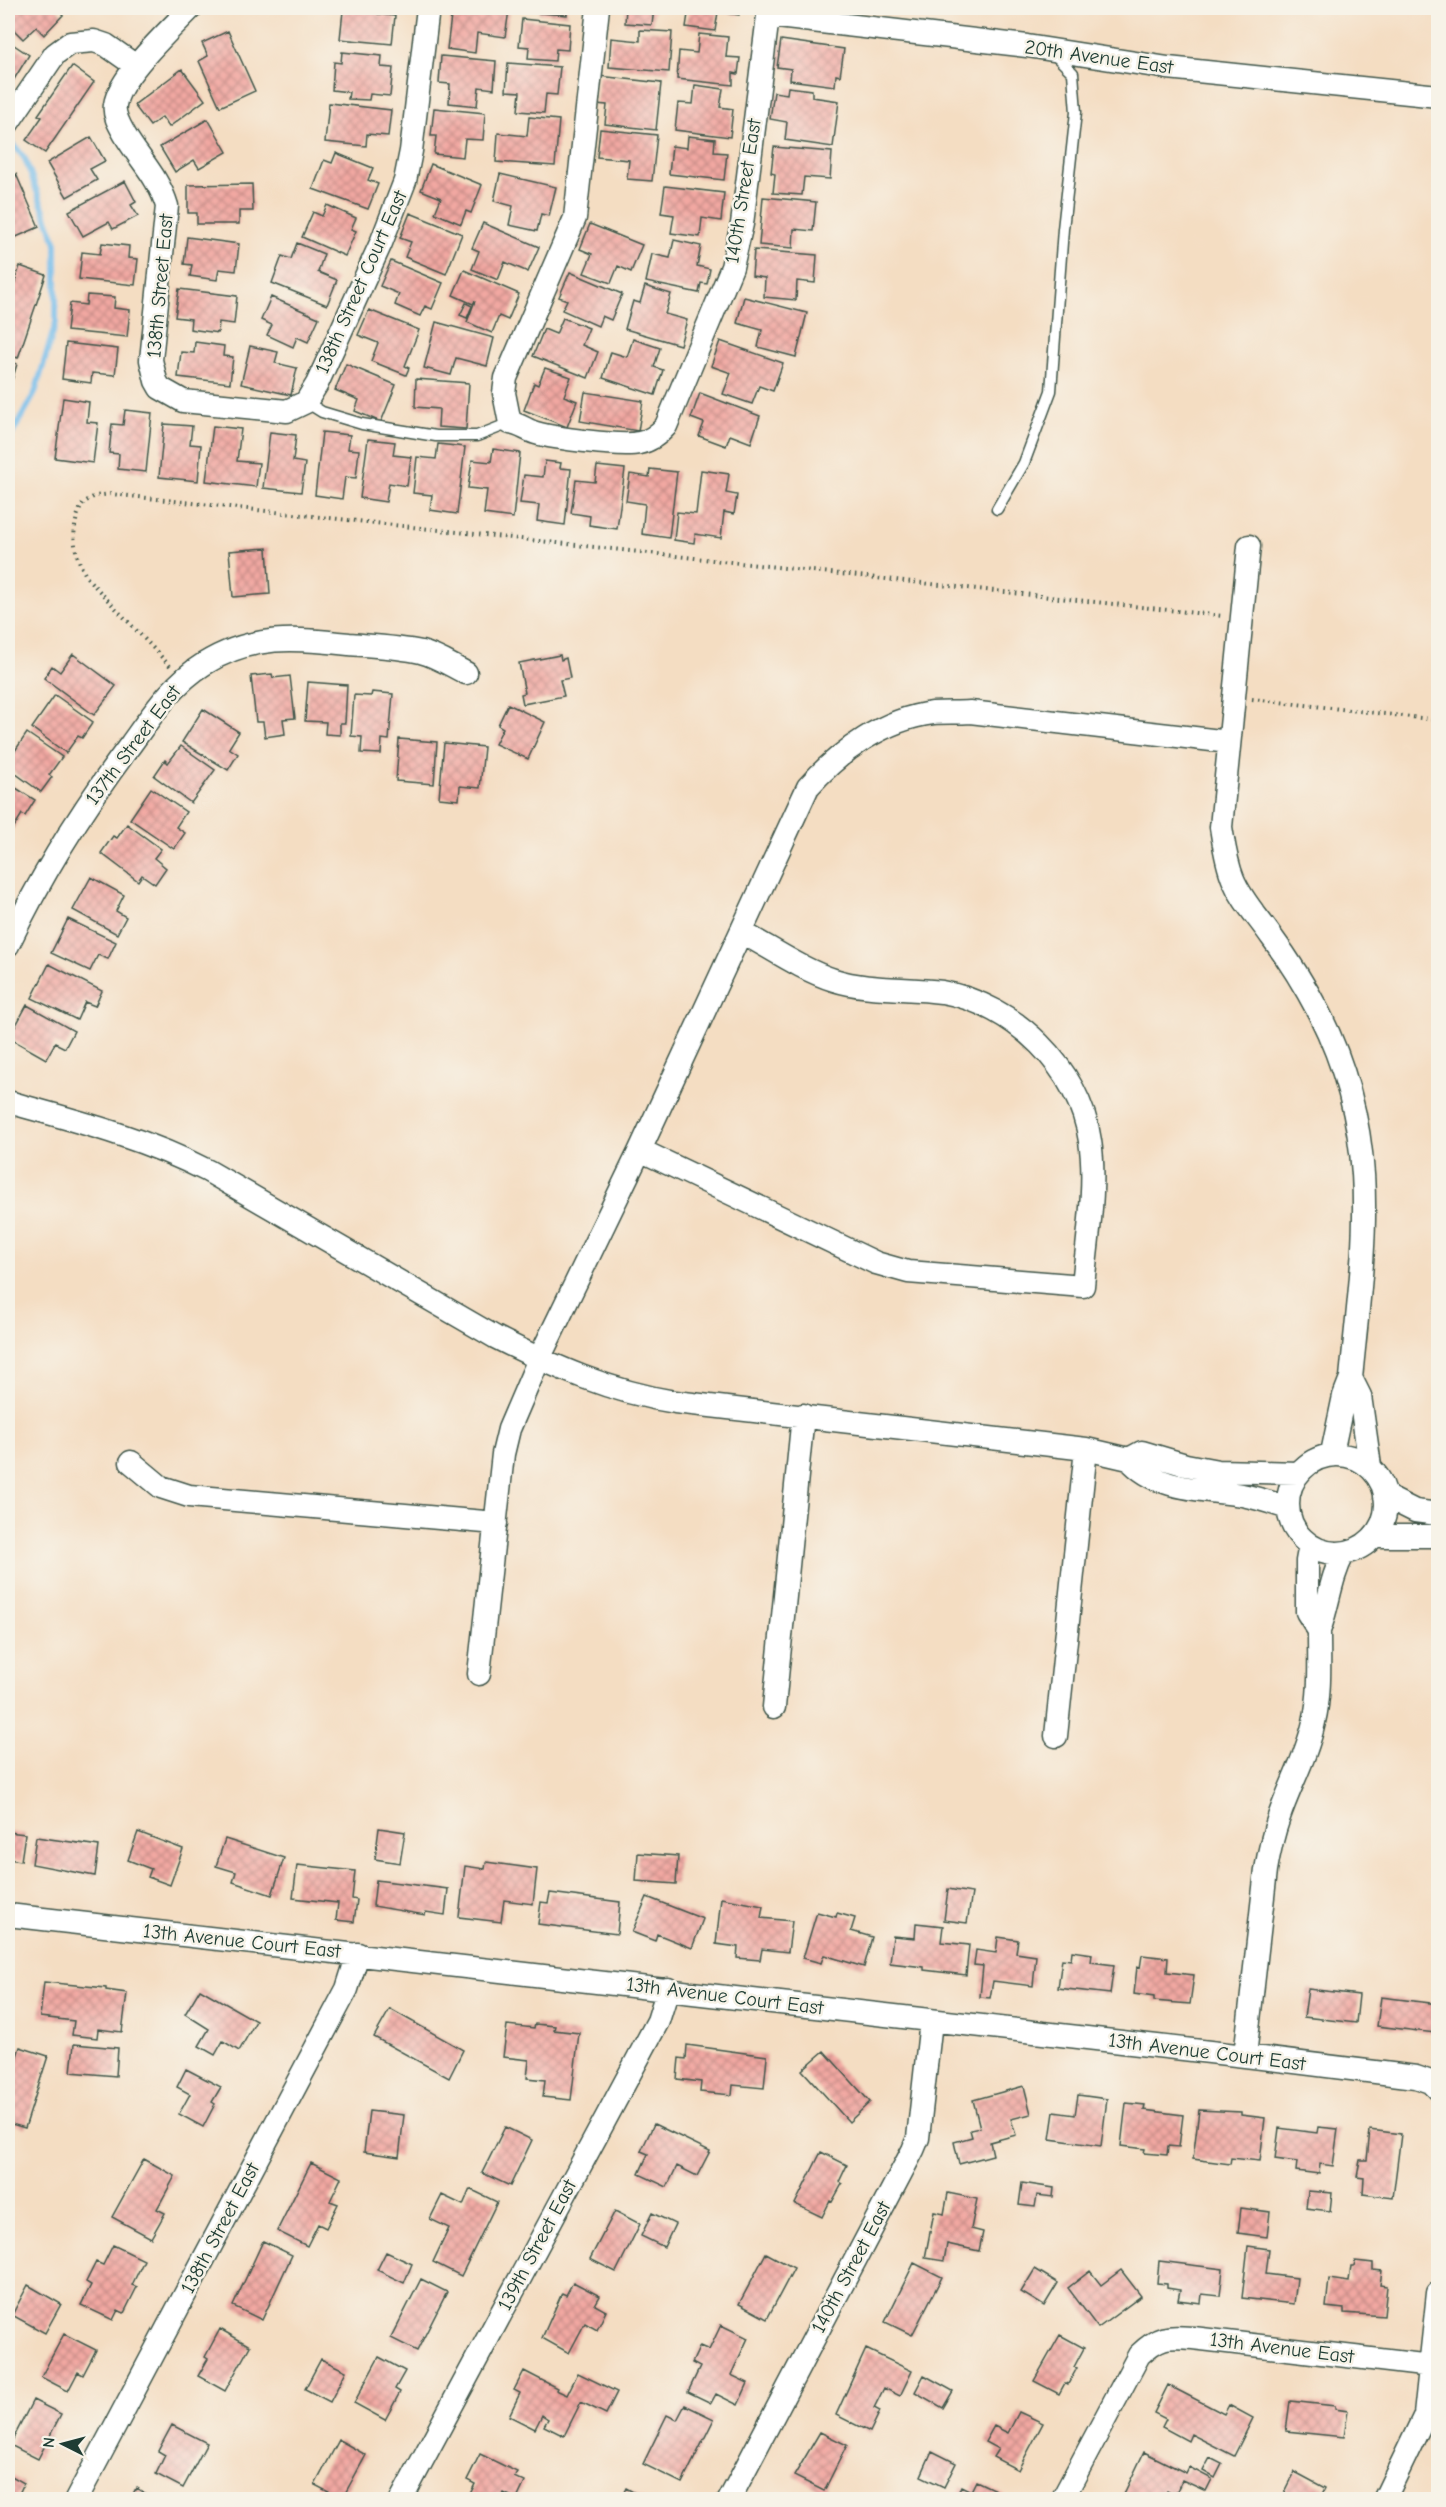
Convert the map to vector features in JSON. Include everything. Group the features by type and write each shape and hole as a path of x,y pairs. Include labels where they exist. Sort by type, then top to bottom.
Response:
{"street":[{"name":"138th Street East","path":"191,8 136,66 120,90 115,105 116,118 125,135 158,182 167,206 151,360 156,381 160,388 183,401 286,411 302,403"},
{"name":"138th Street Court East","path":"302,403 330,356 381,243 405,182 411,151 428,8"},
{"path":"510,423 504,393 506,378 575,218 598,8"},
{"name":"140th Street East","path":"510,423 518,424 535,433 626,444 648,440 660,434 666,426 732,267 742,224 769,12"},
{"name":"20th Avenue East","path":"769,12 1168,68 1438,96"},
{"path":"8,123 55,54 70,43 94,42 106,45 136,66"},
{"path":"1249,546 1221,826 1226,859 1247,905 1297,974 1330,1037 1347,1080 1361,1144 1366,1193 1365,1237 1351,1378 1344,1395 1332,1453"},
{"name":"137th Street East","path":"8,945 32,895 66,836 156,709 182,680 204,663 231,651 281,638 422,652 466,673"},
{"path":"479,1674 503,1454 509,1429 539,1359 640,1150 808,787 826,767 851,747 878,730 932,713 970,712 1229,742"},
{"path":"640,1150 876,1263 908,1272 1083,1286 1092,1173 1090,1140 1073,1089 1056,1063 1036,1041 1016,1024 970,1000 946,993 860,986 833,979 741,932"},
{"path":"8,1102 116,1132 177,1155 495,1337 539,1359 611,1388 647,1398 1086,1449 1129,1459 1138,1470 1180,1487 1243,1496 1287,1508"},
{"path":"1351,1378 1360,1396 1370,1466 1381,1482 1387,1504 1384,1521 1375,1536 1363,1545 1344,1553 1331,1554 1303,1541 1293,1528 1287,1508 1287,1497 1298,1473 1313,1462 1332,1453 1347,1455 1370,1466"},
{"path":"774,1707 803,1415"},
{"path":"1056,1736 1086,1449"},
{"path":"1129,1459 1142,1452 1218,1471 1298,1473"},
{"path":"130,1462 161,1488 189,1496 496,1523"},
{"path":"1385,1496 1415,1511 1438,1514"},
{"path":"1375,1536 1438,1536"},
{"path":"1310,1545 1307,1561 1307,1612 1319,1631"},
{"path":"1245,2056 1266,1870 1278,1818 1308,1746 1315,1720 1319,1691 1319,1631 1327,1611 1335,1568 1344,1553"},
{"name":"13th Avenue Court East","path":"8,1915 1245,2056 1416,2077 1431,2082 1438,2089"},
{"name":"138th Street East","path":"76,2499 347,1989 358,1954"},
{"name":"139th Street East","path":"401,2499 652,2031 668,1989"},
{"name":"140th Street East","path":"729,2499 913,2150 918,2138 931,2021"},
{"path":"1384,2499 1423,2420 1438,2292"},
{"name":"13th Avenue East","path":"1062,2499 1139,2355 1154,2341 1172,2337 1431,2366"}],"lane":[{"path":"996,509 1024,463 1051,391 1063,229 1076,112 1073,73 1050,50"},
{"path":"302,403 322,412 362,424 436,436 477,436 510,423"}],"path":[{"path":"182,680 88,579 79,564 74,528 83,503 95,496 111,494 1242,618"},
{"path":"1234,697 1438,720"}],"building":[{"path":"8,8 56,8 63,15 44,35 36,27 23,39 8,24"},
{"path":"350,8 378,8 378,14 395,16 392,44 340,39 343,11 349,12"},
{"path":"452,8 509,10 505,37 477,33 475,53 447,49"},
{"path":"539,8 567,8 567,15 539,13"},
{"path":"626,8 654,8 652,25 625,23"},
{"path":"689,8 740,8 739,15 718,12 715,31 686,27"},
{"path":"522,19 570,24 568,50 556,49 555,61 528,59 529,47 519,46"},
{"path":"640,30 672,32 669,72 609,67 611,38 640,41"},
{"path":"228,31 255,91 220,107 199,61 208,56 202,43"},
{"path":"699,34 728,37 726,57 740,58 738,74 733,73 733,85 677,79 679,51 697,53"},
{"path":"781,40 844,49 840,76 836,75 835,86 790,80 791,69 777,67"},
{"path":"8,41 29,55 8,89"},
{"path":"342,52 382,56 381,67 393,68 390,96 370,94 369,100 348,99 349,92 332,90 334,62 341,63"},
{"path":"441,56 496,61 494,89 479,87 477,106 449,103 450,84 439,83"},
{"path":"508,63 560,67 557,95 546,94 544,113 518,111 520,92 506,91"},
{"path":"72,66 94,82 45,153 26,140 42,117 38,115"},
{"path":"182,69 205,100 169,127 162,117 150,126 134,105"},
{"path":"599,76 661,83 656,130 605,124 607,105 596,104"},
{"path":"695,85 723,89 720,107 733,109 730,137 675,130 678,103 693,104"},
{"path":"788,87 812,90 812,97 839,101 833,147 785,140 787,122 770,119 774,92 787,94"},
{"path":"329,103 391,110 388,136 367,134 366,146 325,142"},
{"path":"434,108 485,113 483,140 465,139 463,157 434,154 436,136 431,136"},
{"path":"529,117 559,120 555,166 496,162 498,133 527,136"},
{"path":"208,119 227,152 199,168 194,160 175,172 160,147"},
{"path":"600,129 657,135 652,181 627,179 629,160 597,157"},
{"path":"688,136 715,139 714,152 727,153 724,180 669,174 672,146 687,148"},
{"path":"91,137 105,161 90,169 97,180 67,197 47,163"},
{"path":"774,147 832,152 830,179 804,177 802,195 773,193 775,174 771,173"},
{"path":"336,153 373,168 368,180 378,184 368,209 313,189 324,160 332,163"},
{"path":"431,164 482,185 471,213 466,211 461,224 435,213 441,198 421,190"},
{"path":"16,174 39,227 14,238 10,228 8,229 8,178"},
{"path":"500,174 556,187 549,216 541,214 537,231 509,225 513,206 494,201"},
{"path":"125,181 136,202 131,205 138,216 113,229 109,222 83,236 69,211"},
{"path":"252,184 253,211 239,211 239,224 197,224 197,213 188,213 188,185"},
{"path":"665,186 724,193 721,221 702,218 700,237 671,233 674,215 661,213"},
{"path":"763,197 816,202 813,231 794,229 793,248 759,245"},
{"path":"327,205 356,218 351,229 356,231 345,256 302,237 313,212 322,216"},
{"path":"410,213 462,234 446,274 405,257 411,242 400,238"},
{"path":"483,223 539,247 528,272 505,262 498,280 472,269 479,251 472,248"},
{"path":"590,224 642,245 631,272 618,266 611,283 584,273 592,254 580,249"},
{"path":"187,237 239,244 236,271 219,269 217,280 190,276 192,265 184,264"},
{"path":"674,240 701,246 697,266 710,269 707,284 701,283 699,293 646,282 652,254 670,258"},
{"path":"102,243 129,246 128,258 138,259 135,285 79,279 82,252 100,254"},
{"path":"297,243 324,254 318,272 337,280 327,305 272,283 282,256 291,259"},
{"path":"754,250 817,255 815,283 797,281 796,300 764,297 765,278 752,276"},
{"path":"391,261 443,283 432,309 425,306 420,316 395,305 399,294 380,286"},
{"path":"20,266 46,275 18,358 8,355 8,303"},
{"path":"464,270 519,294 508,320 499,316 492,333 467,322 475,301 473,304 453,295"},
{"path":"570,272 622,294 611,320 602,316 598,326 562,310 567,300 559,297"},
{"path":"645,286 671,294 665,314 687,320 680,345 625,329 633,301 640,303"},
{"path":"179,289 237,296 234,324 219,322 218,333 190,329 191,319 175,317"},
{"path":"87,295 115,297 114,308 130,310 127,337 67,331 70,303 86,305"},
{"path":"271,297 319,318 308,342 297,337 293,347 267,335 272,325 261,320"},
{"path":"744,297 807,313 796,357 758,347 762,330 737,323"},
{"path":"466,303 472,306 467,318 460,315"},
{"path":"369,310 419,330 405,366 409,368 406,375 371,361 378,343 358,335"},
{"path":"563,318 589,328 582,345 598,352 588,378 533,356 544,329 556,334"},
{"path":"436,322 494,338 487,366 456,358 451,375 424,368"},
{"path":"633,339 660,348 654,367 663,370 655,395 603,378 611,352 627,357"},
{"path":"720,341 783,363 773,391 759,386 752,404 723,394 731,373 711,366"},
{"path":"195,342 224,346 223,356 233,357 230,383 178,377 181,352 194,353"},
{"path":"66,343 118,349 115,375 92,373 91,383 62,379"},
{"path":"250,346 278,352 275,363 297,368 291,395 241,384"},
{"path":"8,361 17,364 8,394"},
{"path":"346,364 396,385 381,422 355,411 359,400 335,390"},
{"path":"545,368 571,377 564,396 577,401 567,427 524,410 534,383 538,385"},
{"path":"416,379 469,383 466,429 438,427 439,409 415,407"},
{"path":"585,392 643,401 638,431 580,421"},
{"path":"700,393 760,416 751,443 730,435 726,446 699,436 704,423 691,418"},
{"path":"63,398 89,402 87,422 98,423 93,463 55,458"},
{"path":"125,410 152,413 146,472 118,469 119,454 109,453 112,424 123,425"},
{"path":"164,424 192,426 190,444 201,445 198,481 159,477"},
{"path":"213,426 241,429 237,461 259,463 256,487 206,481"},
{"path":"270,432 296,435 293,461 305,463 301,492 263,488"},
{"path":"322,432 350,435 348,449 359,450 356,478 345,477 342,499 315,495"},
{"path":"368,439 395,442 393,455 411,457 407,486 389,483 386,502 360,498"},
{"path":"438,444 465,447 457,514 430,510 432,495 413,493 417,457 436,459"},
{"path":"493,449 520,453 513,518 484,514 487,490 468,488 472,460 491,462"},
{"path":"545,461 561,463 560,468 571,469 565,525 537,521 539,505 520,503 524,475 543,477"},
{"path":"597,466 625,469 617,529 589,525 590,516 571,513 576,480 595,482"},
{"path":"650,469 677,472 669,538 642,534 645,504 626,501 630,474 649,477"},
{"path":"701,470 729,474 726,493 737,495 734,514 724,512 721,538 695,534 694,543 674,540 677,512 696,514"},
{"path":"267,548 270,594 233,597 229,551"},
{"path":"73,654 116,686 94,715 44,678 52,666 60,672"},
{"path":"560,655 561,660 566,658 570,678 560,680 564,696 523,704 521,694 525,693 519,663"},
{"path":"272,674 273,678 290,676 295,718 283,719 285,734 265,737 263,722 256,722 251,676"},
{"path":"308,682 347,685 345,723 340,723 340,735 325,734 326,722 305,721"},
{"path":"372,692 393,694 389,740 382,739 381,754 361,753 362,737 351,736 354,695 371,696"},
{"path":"55,695 93,722 82,738 78,736 66,753 32,728"},
{"path":"508,704 545,722 528,759 495,744 503,728 498,725"},
{"path":"203,709 239,732 229,748 238,754 228,770 182,742"},
{"path":"27,733 62,757 49,775 52,777 41,792 8,768 8,761"},
{"path":"399,739 437,742 434,784 396,781"},
{"path":"444,743 484,747 480,788 460,786 459,800 439,798"},
{"path":"181,746 215,770 191,803 154,776 165,760 168,763"},
{"path":"8,783 35,800 25,816 22,814 11,832 8,830"},
{"path":"151,788 186,812 176,827 185,833 174,849 130,819"},
{"path":"127,824 161,849 154,858 166,868 155,884 142,875 138,881 101,853 113,836 117,838"},
{"path":"91,877 124,895 116,911 126,917 117,934 73,910"},
{"path":"68,919 116,942 108,959 98,955 90,971 51,953"},
{"path":"49,964 102,991 95,1006 85,1002 77,1020 32,998"},
{"path":"27,1005 74,1031 65,1048 55,1043 46,1059 9,1038"},
{"path":"379,1828 405,1832 400,1863 375,1859"},
{"path":"8,1832 25,1834 21,1861 8,1859"},
{"path":"138,1832 183,1849 170,1885 148,1877 151,1869 128,1860"},
{"path":"36,1837 99,1846 95,1876 32,1864"},
{"path":"225,1839 284,1858 272,1895 233,1882 236,1872 216,1866"},
{"path":"638,1853 678,1856 676,1884 636,1881"},
{"path":"486,1862 537,1869 533,1904 504,1900 501,1922 459,1917 465,1866 485,1869"},
{"path":"297,1865 355,1871 352,1899 357,1900 354,1922 336,1920 338,1903 293,1898"},
{"path":"376,1880 448,1889 445,1915 426,1912 425,1915 373,1906"},
{"path":"948,1889 972,1893 967,1923 944,1920"},
{"path":"550,1893 620,1902 617,1934 538,1924 541,1902 548,1903"},
{"path":"647,1897 703,1919 692,1948 657,1934 655,1941 632,1932"},
{"path":"721,1898 763,1906 761,1918 792,1921 788,1952 762,1949 760,1960 737,1958 738,1947 716,1944"},
{"path":"817,1912 836,1917 837,1913 855,1918 851,1931 872,1937 864,1967 824,1955 821,1963 803,1958"},
{"path":"916,1923 943,1926 941,1942 969,1945 966,1975 890,1963 893,1936 915,1938"},
{"path":"998,1937 1018,1940 1016,1953 1036,1956 1033,1986 993,1981 990,1998 980,1997 983,1966 974,1965 976,1950 996,1953"},
{"path":"1072,1951 1092,1954 1091,1962 1114,1965 1110,1994 1058,1988 1062,1959 1071,1960"},
{"path":"1142,1955 1168,1958 1167,1972 1194,1975 1190,2004 1154,2001 1154,1997 1134,1994 1137,1967 1140,1968"},
{"path":"44,1982 106,1988 106,1990 127,1993 122,2032 98,2029 97,2038 72,2035 74,2021 40,2017"},
{"path":"200,1989 256,2021 239,2051 223,2041 215,2055 199,2046 209,2029 185,2014"},
{"path":"1308,1989 1359,1995 1356,2023 1304,2017"},
{"path":"1381,1997 1438,2004 1435,2033 1377,2026"},
{"path":"390,2009 463,2050 449,2078 374,2037"},
{"path":"535,2024 555,2026 554,2030 579,2033 571,2100 543,2097 545,2080 527,2078 529,2060 503,2057 507,2025 534,2028"},
{"path":"74,2044 118,2048 116,2076 71,2072"},
{"path":"687,2045 767,2056 764,2088 733,2085 732,2095 700,2092 701,2082 677,2079 679,2058 686,2059"},
{"path":"20,2047 48,2056 25,2128 8,2123 8,2077 14,2055 17,2056"},
{"path":"824,2051 870,2102 849,2122 802,2070"},
{"path":"186,2069 221,2087 212,2102 215,2104 203,2127 179,2114 190,2094 177,2087"},
{"path":"1024,2086 1031,2114 1011,2119 1016,2135 990,2142 993,2155 959,2164 954,2142 972,2137 970,2130 980,2128 973,2100"},
{"path":"1078,2095 1107,2099 1101,2146 1050,2139 1054,2112 1075,2115"},
{"path":"1126,2103 1145,2105 1144,2110 1183,2115 1179,2147 1168,2146 1167,2155 1144,2153 1145,2149 1121,2146"},
{"path":"1199,2110 1241,2112 1241,2115 1265,2118 1260,2161 1231,2158 1230,2164 1193,2159"},
{"path":"369,2111 404,2115 399,2157 364,2152"},
{"path":"654,2124 710,2151 697,2176 677,2166 667,2187 639,2174 648,2154 641,2151"},
{"path":"505,2127 532,2140 510,2186 482,2173"},
{"path":"1318,2127 1338,2129 1333,2166 1320,2164 1319,2174 1296,2171 1297,2162 1275,2159 1279,2128 1317,2133"},
{"path":"1370,2130 1401,2134 1393,2198 1363,2194 1364,2178 1357,2177 1360,2160 1367,2160"},
{"path":"821,2152 847,2165 839,2182 842,2184 822,2217 795,2204"},
{"path":"144,2159 175,2176 157,2209 165,2213 151,2238 112,2217"},
{"path":"311,2163 341,2178 330,2201 338,2204 326,2228 318,2224 307,2246 277,2231"},
{"path":"1022,2183 1054,2188 1053,2197 1037,2195 1035,2207 1019,2205"},
{"path":"470,2189 497,2202 461,2276 433,2262 449,2228 430,2219 442,2195 463,2205"},
{"path":"1308,2191 1332,2193 1330,2211 1306,2208"},
{"path":"948,2193 977,2199 971,2229 983,2232 979,2251 947,2244 944,2261 925,2258 934,2212 944,2214"},
{"path":"1241,2208 1270,2212 1267,2237 1238,2233"},
{"path":"615,2211 640,2224 616,2272 590,2259"},
{"path":"652,2213 675,2224 664,2247 641,2236"},
{"path":"263,2241 292,2255 262,2320 233,2306"},
{"path":"113,2245 144,2260 132,2285 137,2287 124,2313 118,2310 113,2320 81,2305 91,2285 86,2282 96,2262 103,2265"},
{"path":"1248,2246 1269,2249 1266,2274 1297,2278 1294,2304 1242,2298"},
{"path":"386,2252 412,2264 404,2283 377,2270"},
{"path":"766,2253 794,2268 767,2319 739,2304"},
{"path":"1159,2261 1223,2269 1220,2296 1202,2294 1201,2303 1178,2300 1180,2290 1167,2288 1167,2284 1157,2283"},
{"path":"1355,2261 1373,2263 1373,2270 1382,2271 1380,2285 1387,2286 1384,2316 1344,2313 1344,2309 1326,2307 1329,2279 1349,2282 1351,2266 1354,2266"},
{"path":"914,2263 942,2277 912,2335 885,2322"},
{"path":"1035,2269 1058,2283 1044,2306 1021,2292"},
{"path":"1121,2270 1141,2296 1098,2328 1068,2288 1090,2271 1101,2285"},
{"path":"421,2279 447,2292 417,2351 391,2338"},
{"path":"573,2282 600,2296 595,2305 606,2311 597,2330 585,2323 569,2353 542,2338 562,2293 566,2295"},
{"path":"28,2285 61,2304 45,2333 12,2315"},
{"path":"721,2325 748,2338 731,2375 748,2383 738,2405 716,2394 711,2403 688,2392 700,2367 692,2363 700,2346 709,2350"},
{"path":"220,2329 250,2346 225,2391 198,2376 208,2359 205,2357"},
{"path":"64,2334 96,2350 83,2375 78,2372 68,2391 41,2377"},
{"path":"1060,2335 1084,2348 1074,2367 1077,2368 1059,2394 1034,2381"},
{"path":"866,2349 912,2371 900,2396 884,2388 874,2408 880,2411 870,2432 836,2415"},
{"path":"379,2357 405,2371 395,2389 400,2392 385,2420 354,2403"},
{"path":"321,2359 346,2371 330,2402 305,2389"},
{"path":"524,2371 567,2395 578,2373 617,2392 606,2414 581,2402 564,2436 544,2426 548,2419 542,2415 535,2429 509,2416 520,2393 514,2390"},
{"path":"924,2375 953,2391 943,2408 915,2392"},
{"path":"1168,2385 1224,2414 1229,2405 1253,2418 1234,2456 1191,2434 1188,2441 1162,2427 1166,2419 1154,2413"},
{"path":"33,2400 61,2414 38,2459 10,2445"},
{"path":"1290,2401 1335,2406 1335,2409 1348,2411 1344,2437 1286,2431"},
{"path":"685,2405 714,2419 682,2483 643,2464 667,2415 677,2420"},
{"path":"1019,2412 1043,2423 1018,2470 993,2457 998,2449 985,2442 994,2426 1008,2433"},
{"path":"172,2425 207,2443 183,2488 156,2474 165,2455 158,2451"},
{"path":"820,2432 847,2445 824,2491 794,2476"},
{"path":"339,2440 366,2455 342,2499 315,2485"},
{"path":"932,2451 956,2463 944,2487 921,2476"},
{"path":"1144,2452 1186,2473 1189,2467 1212,2479 1206,2491 1182,2480 1175,2495 1167,2491 1163,2500 1121,2500"},
{"path":"480,2454 517,2472 514,2477 525,2482 517,2499 504,2493 501,2500 467,2500 475,2484 467,2480"},
{"path":"1210,2458 1222,2464 1215,2478 1203,2471"},
{"path":"1295,2472 1325,2488 1319,2500 1281,2500"},
{"path":"8,2474 24,2483 16,2500 8,2500"},
{"path":"976,2481 1004,2494 1001,2500 955,2500 961,2486 971,2491"},
{"path":"136,2488 156,2500 130,2500"},
{"path":"626,2488 647,2500 620,2500"}],"waterway":[{"path":"8,137 25,159 56,243 56,322 35,393 8,441"}]}
